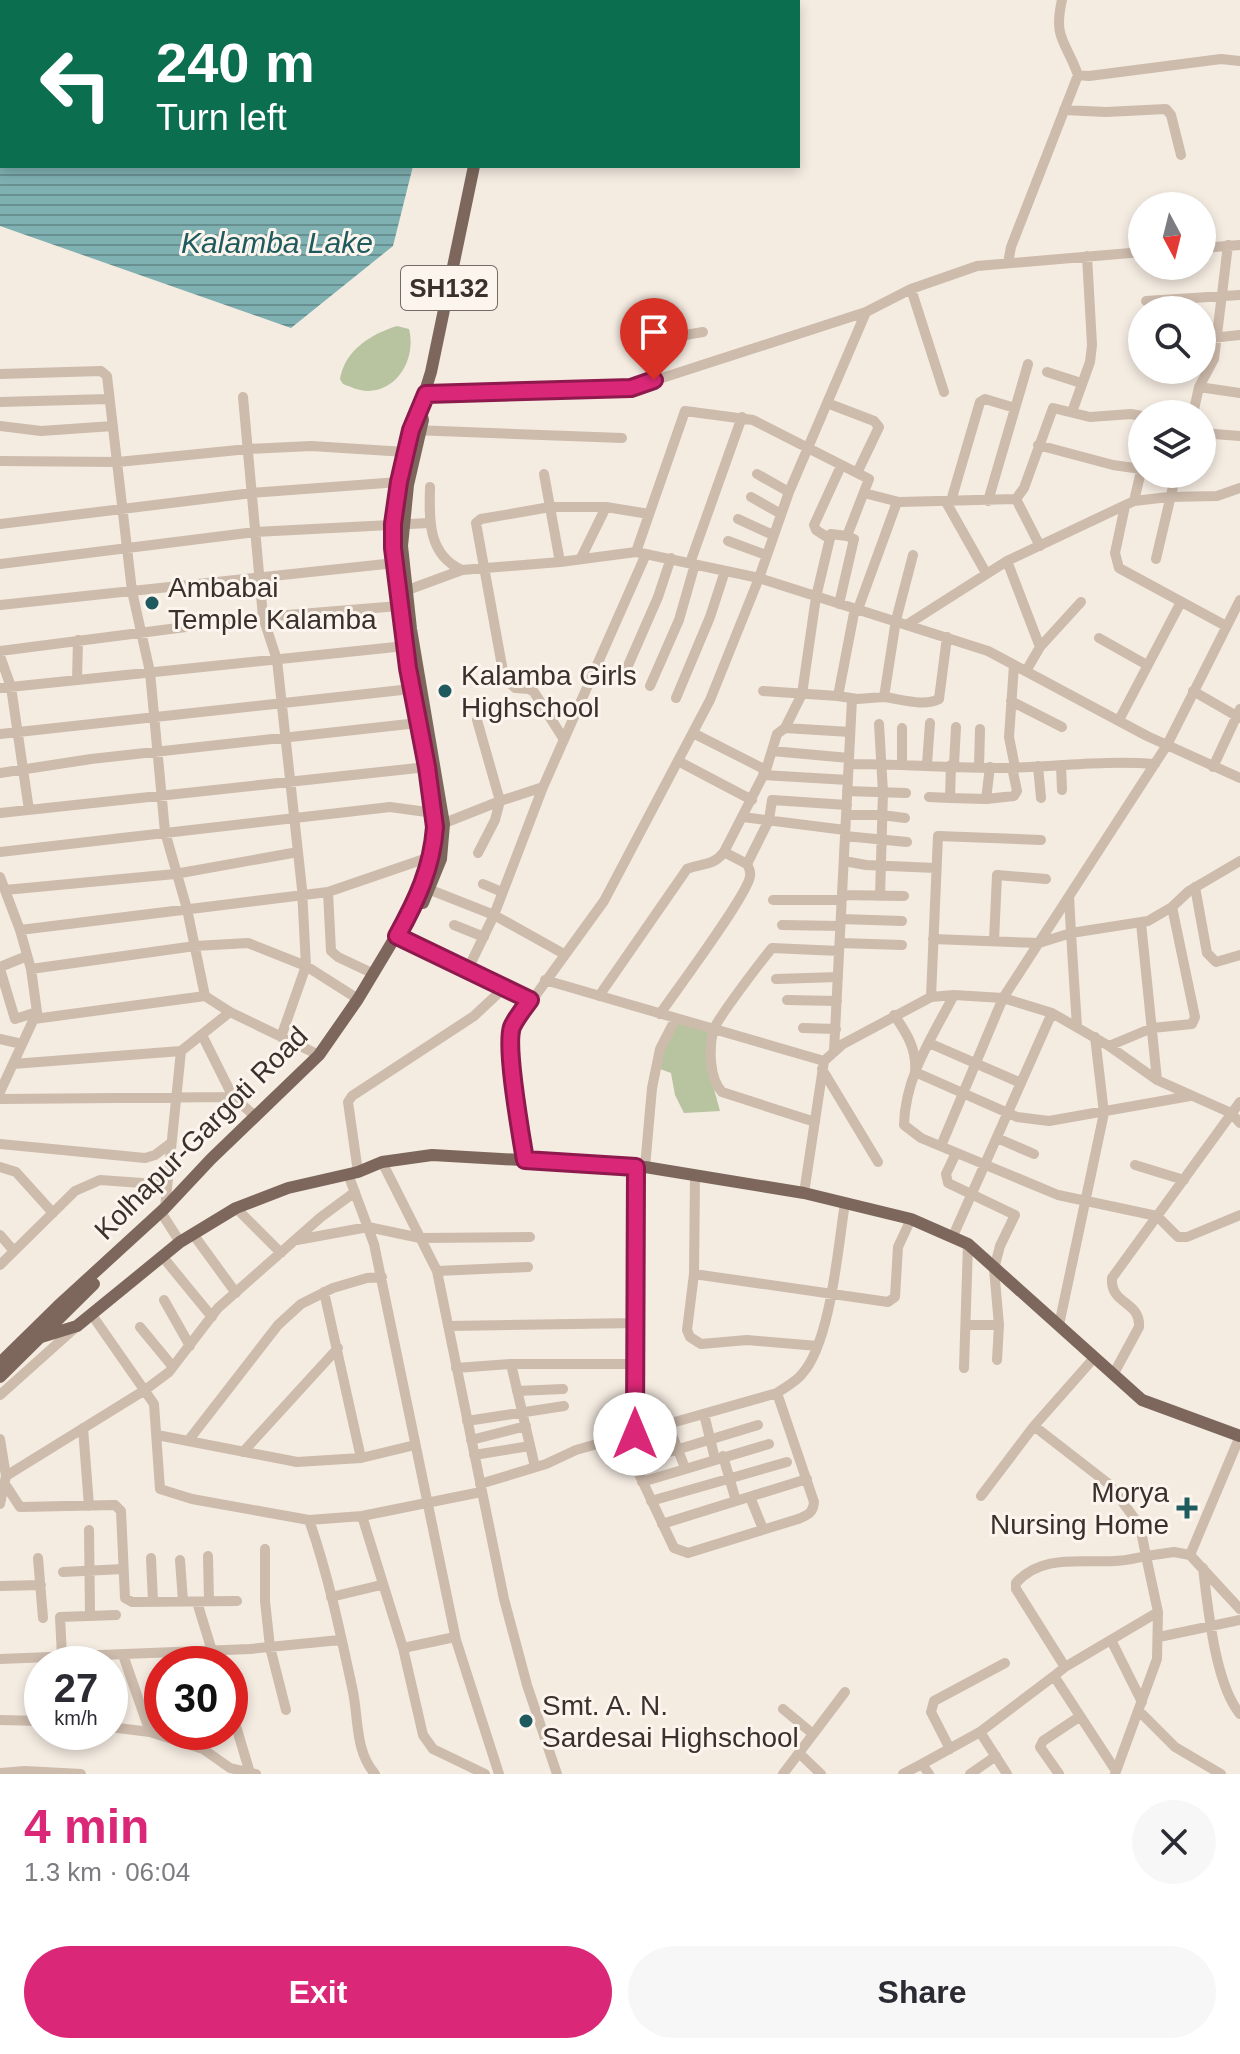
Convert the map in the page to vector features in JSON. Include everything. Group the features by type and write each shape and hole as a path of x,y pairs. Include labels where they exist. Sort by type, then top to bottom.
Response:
{"main road":[{"name":"SH132","path":"416,430 423,420 420,408 426,394 474,168"},
{"path":"416,430 406,452 399,482 395,563 411,689 434,813 440,825 426,889"},
{"path":"0,1377 163,1209 329,1054 355,1018 441,859 440,825 405,591 398,523 411,470 416,430"},
{"name":"Kolhapur-Gargoti Road","path":"0,1363 163,1209 319,1055 400,938"},
{"path":"38,1338 77,1326 180,1242 236,1208 288,1188 353,1173 382,1162 432,1155 640,1167 804,1193 911,1219 953,1236 968,1244 1150,1405 1240,1436"}],"street":[{"path":"1008,263 1011,247 1078,75 1059,36 1062,0"},
{"path":"1078,75 1221,59 1240,61"},
{"path":"1064,110 1166,109 1171,115 1181,155"},
{"path":"1216,331 1234,245"},
{"path":"426,394 631,388 866,312 911,289 977,266 1128,253"},
{"path":"1072,412 1090,362 1092,345 1087,256"},
{"path":"911,289 944,392"},
{"path":"1216,296 1240,295"},
{"path":"525,1160 512,1028 604,901 710,700 759,578 789,492 866,312"},
{"path":"654,380 656,343 703,332"},
{"path":"1216,336 1240,335"},
{"path":"988,501 1028,364"},
{"path":"0,374 101,371 107,376 132,591 150,672 165,832 187,909 205,996"},
{"path":"1047,372 1081,383"},
{"path":"1196,400 1201,384"},
{"path":"1199,387 1240,393"},
{"path":"243,397 263,617 277,660 302,895 306,966 281,1037"},
{"path":"0,402 109,399"},
{"path":"986,573 948,501 980,402 985,399 1015,408"},
{"path":"827,403 874,421 879,427 857,473"},
{"path":"864,493 897,502 1016,499 1024,488 1050,410 1055,407 1090,417 1128,414"},
{"path":"468,969 494,915 543,787 641,553 649,514 685,411 753,420 869,479 847,536"},
{"path":"650,686 679,620 693,563 742,417"},
{"path":"0,426 41,431 113,426"},
{"path":"416,430 622,438"},
{"path":"1216,434 1240,436"},
{"path":"1038,445 1128,467"},
{"path":"0,461 118,462 311,446 406,452"},
{"path":"830,539 816,530 814,525 841,466"},
{"path":"544,474 560,562"},
{"path":"757,474 789,492"},
{"path":"0,524 252,493 399,482"},
{"path":"430,487 429,523 439,552 448,564 462,570"},
{"path":"1135,488 1115,553 1119,568 1226,626"},
{"path":"1156,559 1172,488"},
{"path":"908,624 1007,561 1129,503 1169,497 1217,496 1240,488"},
{"path":"751,497 781,514"},
{"path":"1016,499 1040,546"},
{"path":"838,696 856,608 897,502"},
{"path":"563,738 534,692 515,688 504,677 477,520 550,507 606,507 649,514"},
{"path":"581,558 606,507"},
{"path":"738,519 773,535"},
{"path":"0,564 255,532 429,523"},
{"path":"599,996 687,869 718,860 752,800 777,734 785,728 802,694 816,597 831,534 854,539 839,604"},
{"path":"728,541 766,555"},
{"path":"405,591 462,570 641,553 671,558 759,578 988,651 1167,745 1240,778"},
{"path":"884,697 896,620 913,555"},
{"path":"623,677 658,597 671,558"},
{"path":"1007,561 1040,647"},
{"path":"0,605 395,563"},
{"path":"676,698 710,617 725,571"},
{"path":"941,1146 1003,998 1167,745 1240,600"},
{"path":"1026,671 1040,647 1081,602"},
{"path":"1119,720 1181,602"},
{"path":"29,810 18,732 5,687 0,653 263,617 399,606"},
{"path":"763,691 932,702 939,699 947,637"},
{"path":"1099,638 1147,665"},
{"path":"77,680 78,640"},
{"path":"5,687 405,646"},
{"path":"929,797 986,799 1014,796 1017,791 1009,737 1014,665"},
{"path":"0,734 411,689"},
{"path":"1193,691 1239,715 1213,767"},
{"path":"834,1051 852,699"},
{"path":"1011,701 1062,727"},
{"path":"477,720 500,801 495,820 478,853"},
{"path":"0,773 418,723"},
{"path":"927,764 930,723"},
{"path":"879,724 883,792 880,896"},
{"path":"950,798 956,727"},
{"path":"785,728 850,732"},
{"path":"902,728 902,764"},
{"path":"980,729 986,799"},
{"path":"693,733 764,772 906,793"},
{"path":"772,751 880,764 1014,767 1130,762 1155,764"},
{"path":"678,761 752,800"},
{"path":"1061,765 1062,790"},
{"path":"1038,766 1041,798"},
{"path":"0,813 427,767"},
{"path":"440,825 543,787"},
{"path":"747,864 769,820 772,800 905,818"},
{"path":"0,852 390,807 434,813"},
{"path":"743,817 845,833 864,840 907,842"},
{"path":"931,997 938,836 1041,840"},
{"path":"5,890 175,874 298,852"},
{"path":"660,1014 739,900 750,879 747,864 724,852"},
{"path":"20,930 328,892 433,856"},
{"path":"844,861 936,868"},
{"path":"933,939 1039,943 1071,933 1141,923 1172,907 1195,887 1240,861"},
{"path":"994,941 997,875 1046,879"},
{"path":"0,877 31,969 35,1015 0,1092"},
{"path":"483,884 502,892"},
{"path":"1195,887 1210,959 1216,962 1240,955"},
{"path":"426,889 494,915 564,954"},
{"path":"328,892 331,951 374,974"},
{"path":"773,900 904,896"},
{"path":"1069,896 1077,1027"},
{"path":"1109,1046 1152,1028 1192,1024 1195,1017 1172,907"},
{"path":"782,925 902,921"},
{"path":"1141,923 1157,1080"},
{"path":"454,925 484,937"},
{"path":"400,938 530,1000"},
{"path":"31,969 195,946 248,943 306,966 358,999"},
{"path":"815,1122 722,1092 715,1084 712,1073 713,1029 772,948 902,945"},
{"path":"27,956 0,968 15,1019 205,996 230,1012 319,1055"},
{"path":"776,979 838,977"},
{"path":"545,980 823,1065 878,1162"},
{"path":"499,1774 455,1637 382,1277 355,1192 348,1102 352,1096 474,1016 505,987"},
{"path":"954,995 904,1100 904,1125 921,1138 1058,1195 1157,1216 1178,1237 1187,1237 1240,1215"},
{"path":"804,1193 823,1065 834,1051 931,997 1003,998 1052,1013 1095,1037 1157,1080 1231,1113 1240,1123"},
{"path":"787,1000 837,1001"},
{"path":"13,1064 181,1051 230,1012"},
{"path":"953,1236 1052,1013"},
{"path":"894,1015 916,1056 915,1072"},
{"path":"635,1434 640,1167 660,1049 676,1018"},
{"path":"803,1028 836,1029"},
{"path":"202,1035 233,1097 256,1117"},
{"path":"1059,1325 1104,1113 1095,1037"},
{"path":"0,1039 22,1044"},
{"path":"929,1043 1021,1083"},
{"path":"163,1209 181,1051"},
{"path":"915,1072 1017,1117 1049,1121 1192,1096"},
{"path":"0,1099 233,1097"},
{"path":"1113,1375 1139,1327 1140,1319 1138,1313 1115,1294 1111,1287 1112,1278 1240,1102"},
{"path":"997,1138 1034,1154"},
{"path":"0,1144 145,1158 171,1143"},
{"path":"956,1153 946,1174 948,1183 1015,1215 1000,1246 994,1269 999,1325 997,1360"},
{"path":"382,1162 437,1271 504,1599 527,1685 557,1774"},
{"path":"1135,1165 1184,1180"},
{"path":"0,1167 16,1172 53,1213"},
{"path":"695,1176 694,1274 687,1330 695,1342 747,1340 817,1346"},
{"path":"0,1265 75,1191 100,1180 156,1184 163,1209 180,1242"},
{"path":"0,1504 6,1480 145,1390 173,1367 212,1317 236,1293 355,1192"},
{"path":"92,1315 154,1404 160,1489 192,1499 309,1520 362,1516 481,1488 576,1450 777,1393 803,1374 817,1346 830,1295 845,1203"},
{"path":"236,1208 281,1253"},
{"path":"694,1274 888,1302 895,1297 898,1247 911,1219"},
{"path":"295,1240 368,1227 420,1238 530,1237"},
{"path":"193,1234 236,1293"},
{"path":"0,1235 14,1251"},
{"path":"964,1368 968,1244"},
{"path":"162,1256 212,1317"},
{"path":"437,1271 528,1267"},
{"path":"188,1441 278,1325 301,1304 324,1292 367,1278 382,1277"},
{"path":"324,1292 361,1458"},
{"path":"164,1300 190,1346"},
{"path":"448,1326 635,1323"},
{"path":"966,1325 999,1325"},
{"path":"0,1395 77,1326"},
{"path":"140,1327 173,1367"},
{"path":"243,1452 338,1348"},
{"path":"981,1496 1034,1426 1094,1358"},
{"path":"456,1368 511,1364 635,1364"},
{"path":"511,1364 535,1467"},
{"path":"517,1391 563,1389"},
{"path":"622,1438 674,1548 688,1553 810,1514 814,1502 777,1393"},
{"path":"467,1421 564,1406"},
{"path":"704,1414 710,1440 729,1478 736,1501"},
{"path":"668,1424 685,1468"},
{"path":"633,1463 758,1425"},
{"path":"471,1440 526,1426"},
{"path":"1034,1426 1110,1485 1140,1526 1158,1612 1157,1659 1115,1772"},
{"path":"83,1428 89,1506"},
{"path":"157,1435 297,1462 361,1458 415,1445"},
{"path":"1190,1555 1240,1436"},
{"path":"0,1439 6,1480 20,1507 115,1505 121,1511 125,1598 132,1602 237,1601"},
{"path":"642,1482 769,1444"},
{"path":"474,1455 530,1446"},
{"path":"651,1501 787,1462"},
{"path":"662,1524 807,1479"},
{"path":"750,1497 763,1529"},
{"path":"362,1516 403,1648 427,1742 433,1749 485,1774"},
{"path":"309,1520 319,1547 353,1688 355,1721 367,1765 375,1774"},
{"path":"89,1530 90,1614"},
{"path":"265,1549 265,1601 270,1647 286,1710"},
{"path":"1065,1667 1016,1589 1021,1577 1052,1562 1114,1561 1174,1552 1190,1555 1240,1609"},
{"path":"208,1556 209,1601"},
{"path":"38,1558 43,1618"},
{"path":"151,1558 153,1601"},
{"path":"180,1560 183,1601"},
{"path":"1202,1566 1211,1627 1226,1688 1232,1705 1240,1714"},
{"path":"63,1572 123,1569"},
{"path":"0,1586 41,1585"},
{"path":"331,1597 381,1585"},
{"path":"197,1602 210,1646"},
{"path":"903,1774 925,1769 950,1749 980,1732 1065,1667 1158,1612"},
{"path":"61,1646 60,1617 116,1615"},
{"path":"1159,1637 1240,1620"},
{"path":"403,1648 455,1637"},
{"path":"248,1649 340,1640"},
{"path":"1111,1640 1140,1706 1175,1747 1221,1774"},
{"path":"0,1659 24,1658"},
{"path":"950,1749 931,1712 934,1701 1005,1663"},
{"path":"128,1669 144,1715"},
{"path":"1054,1676 1115,1772"},
{"path":"1226,1688 1240,1685"},
{"path":"783,1774 845,1692"},
{"path":"783,1709 813,1734"},
{"path":"1059,1774 1040,1747 1043,1741 1079,1717"},
{"path":"0,1720 24,1721"},
{"path":"980,1732 1007,1774"},
{"path":"204,1750 230,1768 245,1773"},
{"path":"240,1750 245,1773"},
{"path":"799,1753 821,1774"},
{"path":"970,1774 996,1756"},
{"path":"0,1773 81,1774"}],"green space":[{"path":"397,326 409,329 411,339 408,360 397,378 389,385 368,391 343,384 340,379 343,369 353,352 369,339"},
{"path":"678,1022 711,1033 708,1067 720,1111 684,1113 675,1095 671,1073 660,1069 663,1050"}],"water":[{"name":"Kalamba Lake","path":"0,168 412,168 393,246 291,328 0,226"}],"place":[{"name":"Ambabai Temple Kalamba","path":"152,603"},
{"name":"Kalamba Girls Highschool","path":"445,691"},
{"name":"Morya Nursing Home","path":"1187,1508"},
{"name":"Smt. A. N. Sardesai Highschool","path":"526,1721"}],"route":[{"path":"635,1434 636,1167 525,1160 511,1042 512,1028 530,1000 397,936 423,887 433,856 435,827 399,606 393,524 406,452 415,418 426,394 631,388 654,380"}]}
